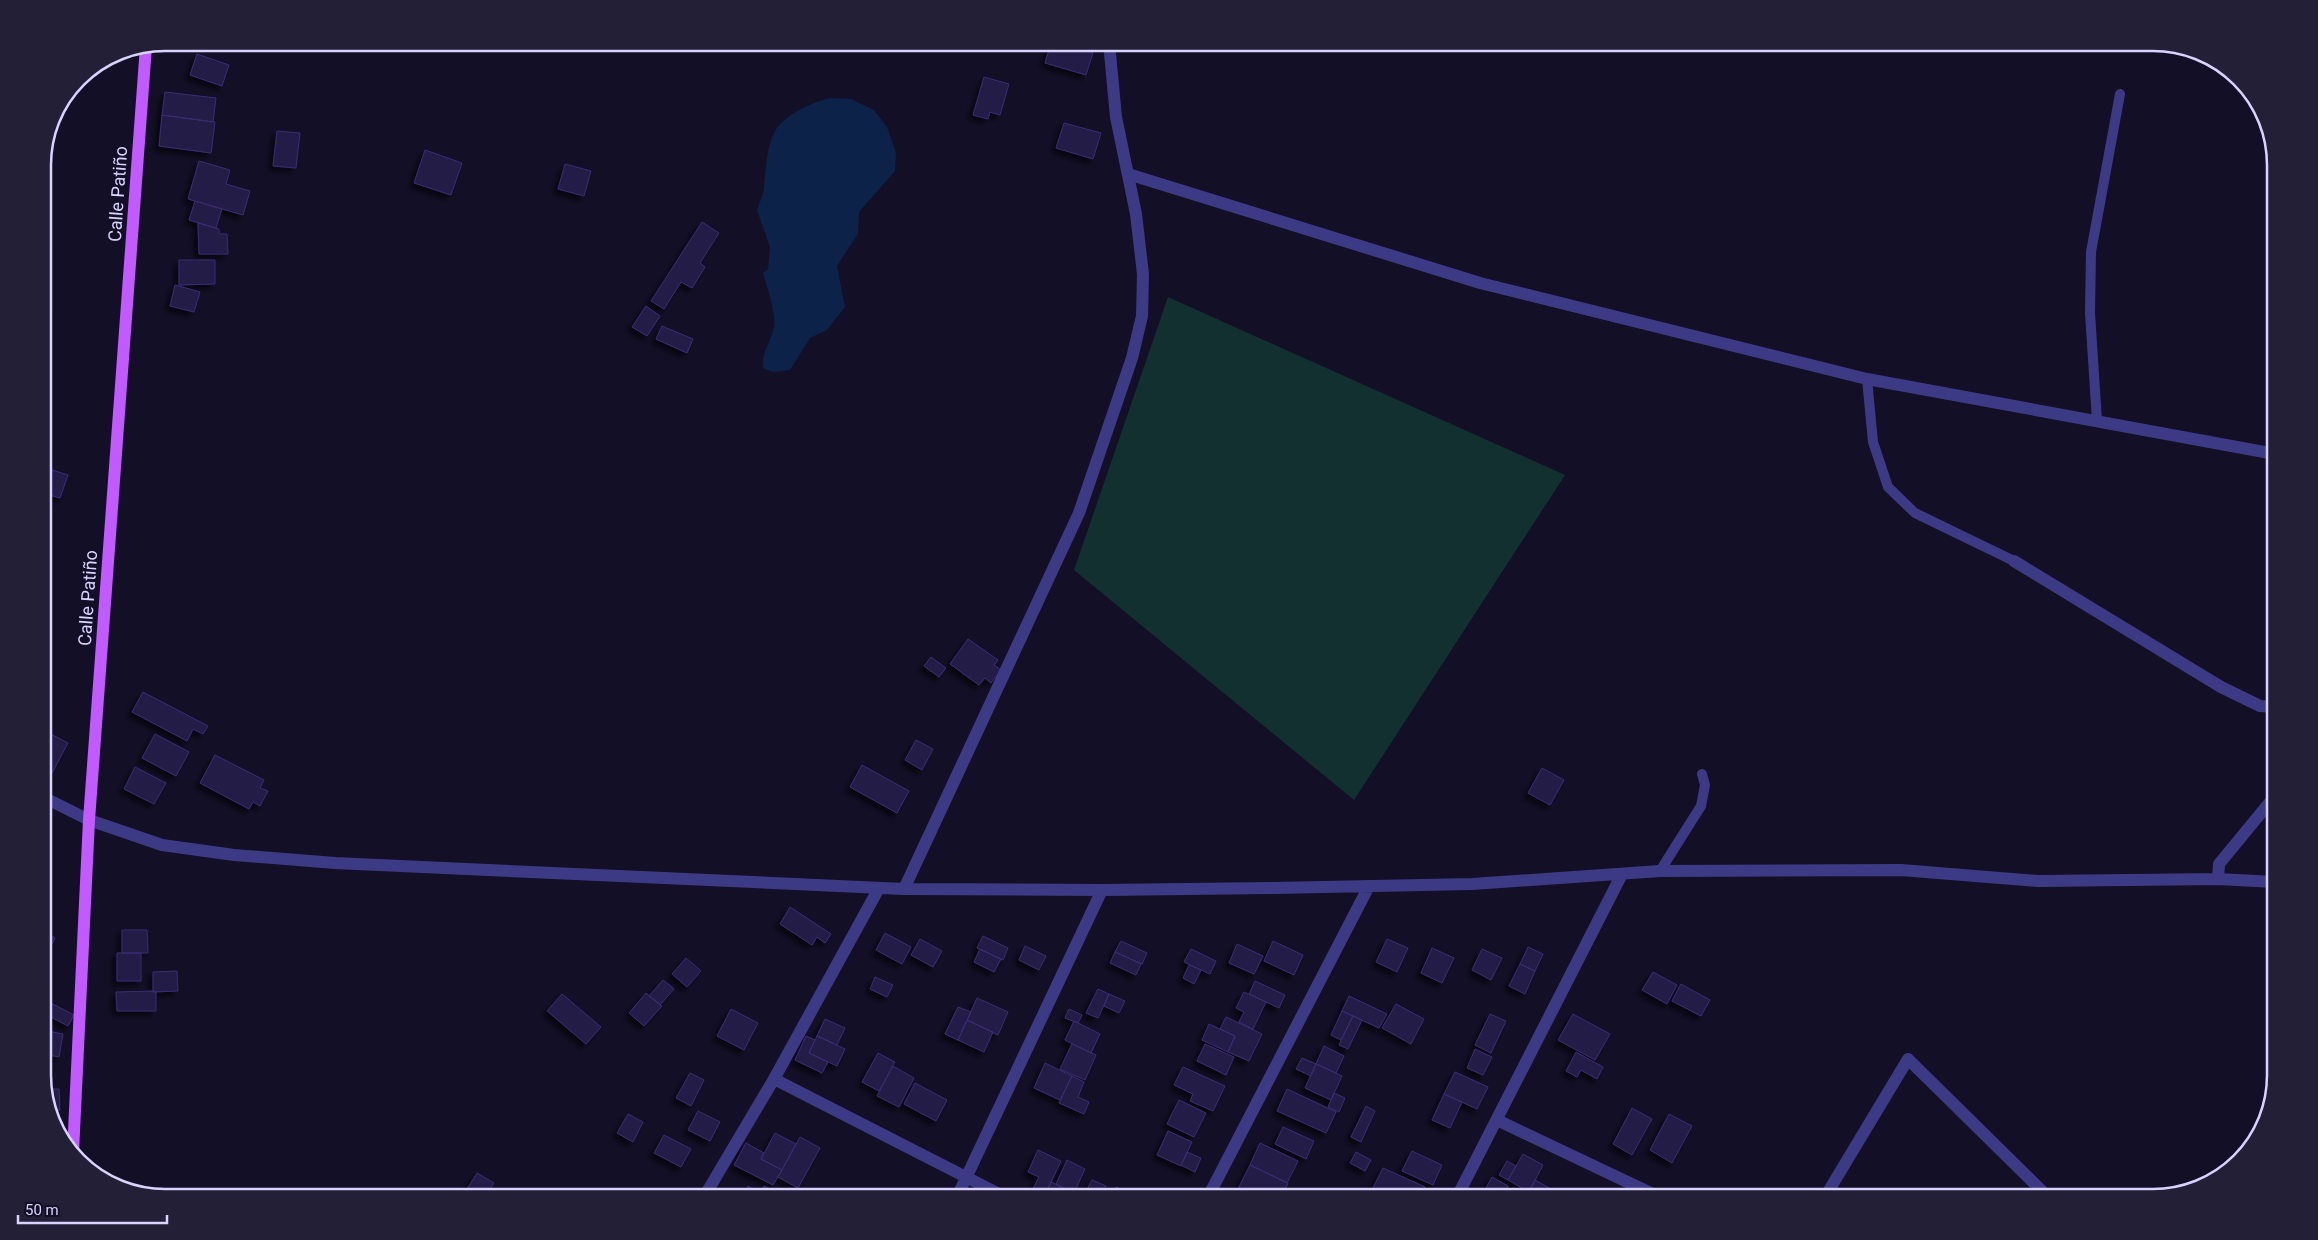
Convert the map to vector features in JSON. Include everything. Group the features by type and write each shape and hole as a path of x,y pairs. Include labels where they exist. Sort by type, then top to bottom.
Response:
{"main road":[{"name":"Calle Patiño","path":"73,1143 89,820 145,53"}],"street":[{"path":"904,889 1079,512 1132,358 1142,316 1143,274 1136,214 1116,117 1110,51"},
{"path":"1128,174 1480,283 1867,379 2267,453"},
{"path":"2014,561 2221,687 2260,706 2267,706"},
{"path":"51,800 89,820 162,845 234,855 335,864 904,889 1102,890 1472,884 1660,871 1901,870 2038,881 2218,879 2267,882"},
{"path":"2218,879 2219,864 2267,806"},
{"path":"1462,1189 1622,874"},
{"path":"1213,1189 1368,886"},
{"path":"709,1189 774,1079 879,888"},
{"path":"962,1189 1102,890"},
{"path":"1830,1189 1908,1059 2039,1189"},
{"path":"774,1079 988,1189"},
{"path":"1497,1120 1640,1189"}],"lane":[{"path":"2097,421 2090,313 2092,252 2120,94"},
{"path":"1867,379 1873,442 1888,487 1916,513 2014,561"},
{"path":"1660,871 1701,806 1705,786 1702,774"}],"green space":[{"path":"1168,297 1565,475 1354,800 1074,570"}],"water":[{"path":"831,98 851,99 874,110 887,127 896,153 895,171 859,212 858,234 837,266 845,307 827,330 810,338 790,370 773,372 763,368 763,357 773,332 774,314 763,273 768,269 770,247 757,210 763,191 768,151 775,131 792,114 816,102"}],"building":[{"path":"1049,51 1086,51 1093,53 1086,75 1045,63"},
{"path":"197,54 229,65 222,86 190,75"},
{"path":"984,77 1009,84 1000,115 990,112 988,119 973,115"},
{"path":"165,92 216,98 213,122 162,115"},
{"path":"162,115 215,122 211,153 159,146"},
{"path":"1064,123 1101,133 1093,159 1056,148"},
{"path":"277,131 300,133 296,168 273,166"},
{"path":"425,150 462,163 451,195 414,183"},
{"path":"199,161 230,170 226,184 250,191 243,215 188,199"},
{"path":"565,164 591,171 584,196 558,189"},
{"path":"195,201 222,209 216,228 189,220"},
{"path":"702,222 719,233 700,263 705,267 692,288 681,282 664,309 651,301"},
{"path":"198,223 219,229 219,234 227,234 228,254 199,254"},
{"path":"179,260 215,260 215,284 179,285"},
{"path":"175,285 200,292 194,312 170,306"},
{"path":"646,306 660,316 647,336 632,327"},
{"path":"662,326 693,339 687,353 656,339"},
{"path":"51,470 68,475 60,498 51,495"},
{"path":"968,639 998,660 994,665 1001,670 991,683 985,678 979,685 950,664"},
{"path":"931,657 946,668 939,677 924,666"},
{"path":"143,692 208,726 203,734 193,729 187,741 132,712"},
{"path":"51,734 68,743 51,773"},
{"path":"155,734 189,752 176,776 142,758"},
{"path":"916,740 933,749 922,770 905,760"},
{"path":"215,755 264,780 260,788 268,791 260,806 253,802 249,809 200,783"},
{"path":"862,765 909,791 897,813 850,787"},
{"path":"135,767 166,783 154,804 124,789"},
{"path":"1542,768 1564,780 1550,805 1528,793"},
{"path":"790,907 831,934 825,943 817,937 812,945 780,924"},
{"path":"122,930 147,930 148,953 122,953"},
{"path":"885,933 911,947 902,964 876,950"},
{"path":"51,936 55,938 51,946"},
{"path":"983,936 1008,948 1003,960 977,948"},
{"path":"920,939 942,951 933,967 911,955"},
{"path":"1387,939 1408,948 1397,972 1376,962"},
{"path":"1121,941 1147,953 1142,964 1115,952"},
{"path":"1273,941 1303,955 1294,975 1264,961"},
{"path":"1237,944 1263,956 1254,974 1229,963"},
{"path":"1025,946 1046,956 1039,970 1019,960"},
{"path":"1528,947 1543,954 1535,971 1520,964"},
{"path":"1432,948 1454,958 1442,983 1421,973"},
{"path":"980,949 1001,959 994,972 974,962"},
{"path":"1191,949 1216,961 1210,974 1184,962"},
{"path":"1482,949 1502,958 1491,980 1472,970"},
{"path":"1115,952 1141,964 1136,975 1110,963"},
{"path":"117,953 141,953 141,981 117,981"},
{"path":"686,958 701,971 687,987 672,974"},
{"path":"1520,964 1535,971 1525,994 1509,986"},
{"path":"1189,965 1201,970 1194,984 1183,978"},
{"path":"177,971 178,991 153,992 153,972"},
{"path":"1653,972 1677,985 1667,1004 1642,990"},
{"path":"875,977 893,985 887,997 870,989"},
{"path":"663,980 674,989 660,1005 649,996"},
{"path":"1255,981 1285,995 1279,1008 1249,994"},
{"path":"1681,984 1710,1000 1701,1016 1672,1001"},
{"path":"1098,989 1109,994 1098,1018 1086,1013"},
{"path":"156,991 156,1011 117,1011 116,992"},
{"path":"1244,992 1266,1002 1253,1029 1239,1022 1244,1012 1236,1008"},
{"path":"646,993 662,1006 644,1026 629,1013"},
{"path":"562,994 601,1027 586,1044 547,1011"},
{"path":"1109,994 1125,1001 1119,1013 1104,1006"},
{"path":"1349,996 1387,1014 1379,1028 1342,1011"},
{"path":"977,998 1008,1012 998,1035 967,1020"},
{"path":"51,1003 74,1015 68,1026 51,1017"},
{"path":"1396,1004 1424,1019 1411,1044 1382,1028"},
{"path":"958,1007 971,1012 958,1040 945,1034"},
{"path":"731,1009 758,1023 744,1050 717,1036"},
{"path":"1069,1009 1082,1015 1078,1023 1065,1018"},
{"path":"1342,1011 1353,1016 1341,1040 1331,1035"},
{"path":"1490,1014 1506,1021 1491,1053 1475,1045"},
{"path":"1573,1014 1610,1034 1595,1060 1558,1040"},
{"path":"1353,1016 1362,1020 1348,1049 1339,1045"},
{"path":"1226,1017 1262,1034 1249,1061 1228,1052 1235,1036 1220,1029"},
{"path":"825,1019 845,1028 837,1045 817,1036"},
{"path":"967,1020 993,1032 984,1052 958,1040"},
{"path":"1074,1021 1100,1034 1091,1053 1065,1040"},
{"path":"1209,1024 1235,1036 1228,1052 1202,1040"},
{"path":"51,1032 63,1034 59,1057 51,1055"},
{"path":"806,1036 815,1040 809,1053 828,1062 822,1073 795,1060"},
{"path":"817,1036 845,1049 837,1066 809,1053"},
{"path":"1072,1044 1096,1055 1085,1080 1060,1069"},
{"path":"1205,1044 1234,1057 1226,1075 1197,1061"},
{"path":"1324,1046 1344,1056 1336,1073 1316,1064"},
{"path":"1475,1049 1492,1057 1483,1075 1467,1068"},
{"path":"1576,1052 1603,1067 1597,1079 1581,1070 1577,1077 1566,1071"},
{"path":"878,1053 895,1062 879,1091 862,1082"},
{"path":"1302,1058 1316,1064 1311,1076 1296,1069"},
{"path":"1045,1063 1072,1076 1060,1100 1034,1088"},
{"path":"1316,1064 1342,1076 1331,1100 1305,1088"},
{"path":"893,1066 914,1078 899,1107 877,1096"},
{"path":"1183,1067 1225,1086 1213,1111 1190,1101 1193,1094 1174,1085"},
{"path":"1455,1072 1488,1087 1477,1109 1444,1094"},
{"path":"690,1073 704,1080 691,1106 676,1098"},
{"path":"1072,1076 1084,1082 1078,1097 1089,1102 1084,1114 1059,1103"},
{"path":"915,1083 947,1100 936,1121 904,1104"},
{"path":"52,1089 59,1089 60,1110 56,1110"},
{"path":"1287,1089 1336,1112 1326,1133 1277,1111"},
{"path":"1334,1093 1345,1098 1339,1112 1328,1107"},
{"path":"1444,1094 1462,1102 1450,1128 1432,1120"},
{"path":"1179,1100 1206,1113 1194,1137 1167,1124"},
{"path":"1366,1106 1375,1111 1361,1142 1351,1137"},
{"path":"1632,1108 1652,1119 1632,1155 1613,1144"},
{"path":"698,1111 720,1122 710,1141 688,1130"},
{"path":"628,1114 643,1122 633,1142 617,1133"},
{"path":"1669,1114 1692,1126 1672,1163 1650,1150"},
{"path":"1283,1127 1314,1141 1306,1159 1275,1144"},
{"path":"1168,1131 1192,1142 1181,1166 1157,1155"},
{"path":"775,1133 796,1144 782,1170 761,1159"},
{"path":"664,1135 691,1149 681,1167 654,1153"},
{"path":"800,1137 820,1148 798,1188 778,1177"},
{"path":"746,1143 764,1153 761,1159 782,1170 773,1185 734,1165"},
{"path":"1260,1143 1298,1161 1287,1183 1250,1165"},
{"path":"1038,1150 1061,1161 1048,1189 1033,1189 1039,1177 1028,1172"},
{"path":"1412,1151 1442,1165 1433,1185 1402,1171"},
{"path":"1187,1152 1201,1158 1195,1172 1181,1165"},
{"path":"1356,1152 1371,1160 1365,1171 1350,1163"},
{"path":"1523,1154 1543,1165 1531,1189 1524,1189 1508,1180"},
{"path":"1067,1160 1085,1169 1076,1189 1066,1189 1056,1184"},
{"path":"1507,1161 1516,1166 1508,1180 1499,1175"},
{"path":"1250,1165 1288,1183 1285,1189 1238,1189"},
{"path":"1383,1168 1425,1187 1424,1189 1372,1189"},
{"path":"477,1173 494,1183 490,1189 467,1189"},
{"path":"1492,1177 1508,1186 1506,1189 1485,1189"},
{"path":"1092,1180 1106,1186 1105,1189 1087,1189"},
{"path":"1535,1180 1551,1189 1530,1189"},
{"path":"1051,1182 1066,1189 1048,1189"}]}
